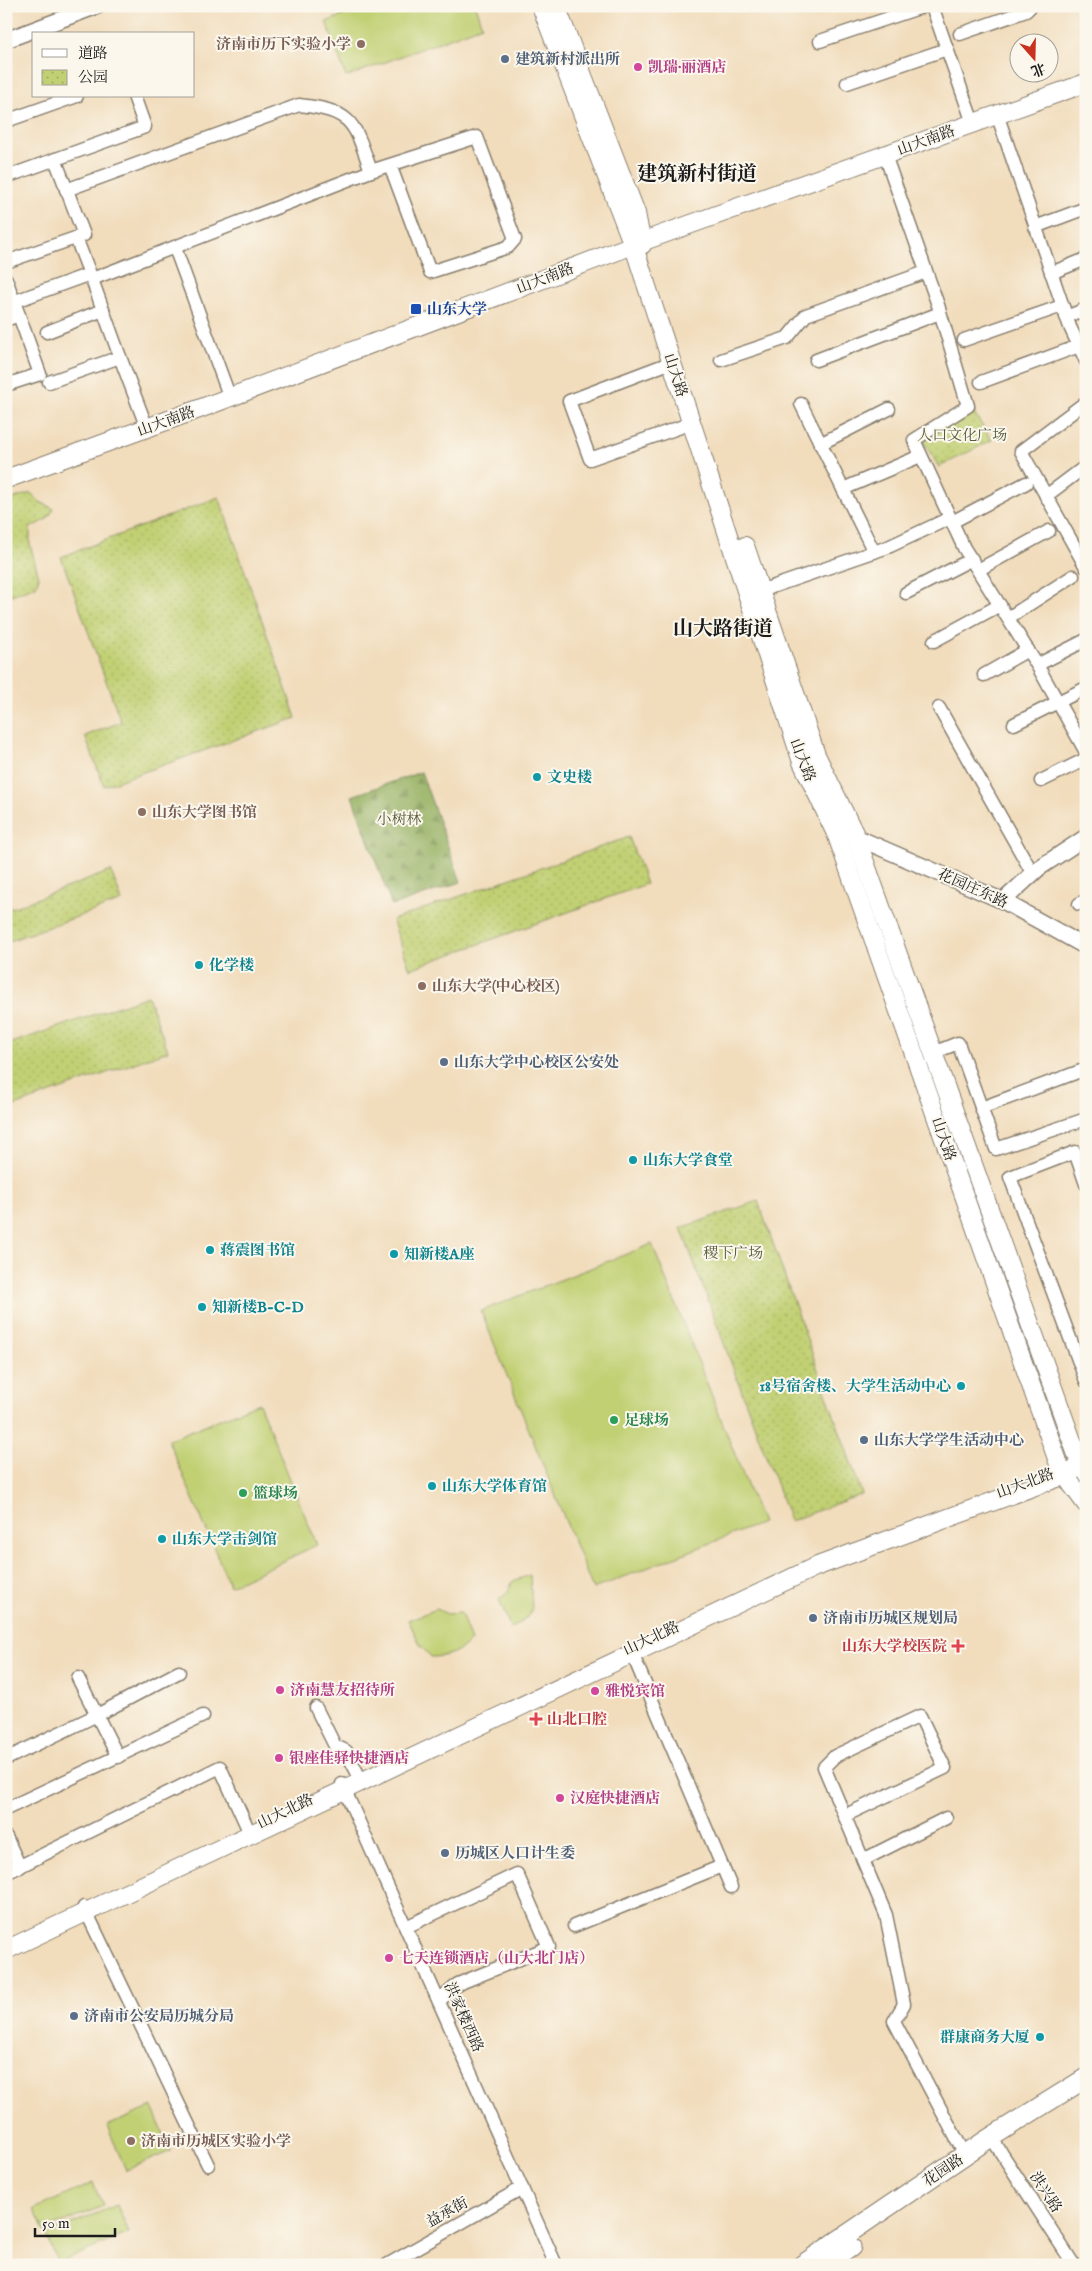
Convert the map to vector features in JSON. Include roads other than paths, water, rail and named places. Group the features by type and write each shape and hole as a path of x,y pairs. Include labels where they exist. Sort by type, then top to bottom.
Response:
{"main road":[{"name":"山大路","path":"541,6 637,244 816,755 856,837 1084,1467"},
{"name":"山大路","path":"556,6 636,213 637,244 672,362 802,762 837,836 1063,1473 1086,1504"},
{"name":"山大南路","path":"6,479 230,398 637,244 1086,83"},
{"name":"山大北路","path":"6,1945 86,1909 343,1786 359,1776 801,1567 1084,1467"},
{"name":"山大北路","path":"6,1950 248,1828 632,1653 815,1566 1063,1473"},
{"name":"花园路","path":"826,2265 994,2142 1086,2078"},
{"name":"花园路","path":"802,2265 965,2155 994,2142 1086,2090"}],"street":[{"path":"6,40 97,6"},
{"path":"820,42 925,6"},
{"path":"932,6 973,123"},
{"path":"960,34 1026,11 1031,6"},
{"path":"847,83 948,50"},
{"path":"6,122 72,98"},
{"path":"6,176 146,127 135,98"},
{"path":"66,190 299,105 317,106 343,114 358,132 371,171"},
{"path":"997,114 1064,311 1086,361"},
{"path":"21,299 175,248 390,164 477,137 515,239 508,247 430,272 390,164"},
{"path":"885,155 940,313 968,406 914,440 951,520 975,565 1037,665 1086,752"},
{"path":"6,262 84,235 55,159"},
{"path":"1035,227 1086,208"},
{"path":"76,238 147,428"},
{"path":"175,248 230,398"},
{"path":"1051,272 1086,259"},
{"path":"722,360 787,338 806,315 926,272"},
{"path":"6,280 40,374 6,385"},
{"path":"964,340 1064,311 1086,309"},
{"path":"47,332 103,310"},
{"path":"816,360 940,313"},
{"path":"6,320 19,315"},
{"path":"981,382 1079,346"},
{"path":"49,382 120,356"},
{"path":"672,362 569,401 590,459 692,423"},
{"path":"1086,402 1020,452 1082,551 1086,567"},
{"path":"801,404 874,552"},
{"path":"820,444 889,409"},
{"path":"843,489 918,457"},
{"path":"1046,496 1086,466"},
{"path":"760,591 874,552 951,520 1026,483"},
{"path":"906,593 975,565 1049,531"},
{"path":"1008,618 1073,576"},
{"path":"934,641 1000,605"},
{"path":"1037,665 1086,640"},
{"path":"984,674 1028,650"},
{"path":"1014,724 1086,688"},
{"path":"939,708 1033,874"},
{"path":"1041,781 1086,759"},
{"name":"花园庄东路","path":"856,837 1003,901 1086,947"},
{"path":"1003,901 1033,874 1086,837"},
{"path":"934,1052 958,1043 996,1148 1086,1119"},
{"path":"981,1108 1086,1069"},
{"path":"1086,1184 1074,1152 1010,1177 1086,1381"},
{"path":"632,1653 731,1886"},
{"path":"6,1759 99,1714 179,1672"},
{"path":"78,1678 99,1714 118,1757"},
{"path":"316,1708 335,1746 346,1750 359,1776"},
{"path":"6,1809 203,1716"},
{"path":"844,1816 945,1768 920,1716 835,1756 824,1767 844,1816 886,1915 904,2004 894,2021 965,2155"},
{"path":"6,1873 220,1767 248,1828"},
{"name":"洪家楼西路","path":"343,1786 556,2265"},
{"path":"863,1860 946,1818"},
{"path":"6,1837 20,1867"},
{"path":"574,1926 722,1866"},
{"path":"406,1927 517,1874 550,1947 458,1984 439,2001"},
{"path":"86,1909 208,2165"},
{"name":"洪兴路","path":"994,2142 1074,2265"},
{"name":"益承街","path":"387,2265 522,2188"}],"place":[{"name":"济南市历下实验小学","path":"361,44"},
{"name":"建筑新村派出所","path":"505,59"},
{"name":"凯瑞·丽酒店","path":"638,67"},
{"name":"山东大学","path":"416,309"},
{"name":"文史楼","path":"537,777"},
{"name":"山东大学图书馆","path":"142,812"},
{"name":"化学楼","path":"199,965"},
{"name":"山东大学(中心校区)","path":"422,986"},
{"name":"山东大学中心校区公安处","path":"444,1062"},
{"name":"山东大学食堂","path":"633,1160"},
{"name":"蒋震图书馆","path":"210,1250"},
{"name":"知新楼A座","path":"394,1254"},
{"name":"知新楼B-C-D","path":"202,1307"},
{"name":"18号宿舍楼、大学生活动中心","path":"961,1386"},
{"name":"足球场","path":"614,1420"},
{"name":"山东大学学生活动中心","path":"864,1440"},
{"name":"山东大学体育馆","path":"432,1486"},
{"name":"篮球场","path":"243,1493"},
{"name":"山东大学击剑馆","path":"162,1539"},
{"name":"济南市历城区规划局","path":"813,1618"},
{"name":"山东大学校医院","path":"958,1646"},
{"name":"济南慧友招待所","path":"280,1690"},
{"name":"雅悦宾馆","path":"595,1691"},
{"name":"山北口腔","path":"536,1719"},
{"name":"银座佳驿快捷酒店","path":"279,1758"},
{"name":"汉庭快捷酒店","path":"560,1798"},
{"name":"历城区人口计生委","path":"445,1853"},
{"name":"七天连锁酒店（山大北门店）","path":"389,1958"},
{"name":"济南市公安局历城分局","path":"74,2016"},
{"name":"群康商务大厦","path":"1040,2037"},
{"name":"济南市历城区实验小学","path":"131,2141"}],"district":[{"name":"建筑新村街道","path":"697,173"},
{"name":"山大路街道","path":"723,628"}],"park label":[{"name":"人口文化广场","path":"962,435"},
{"name":"小树林","path":"399,819"},
{"name":"稷下广场","path":"733,1253"}]}
